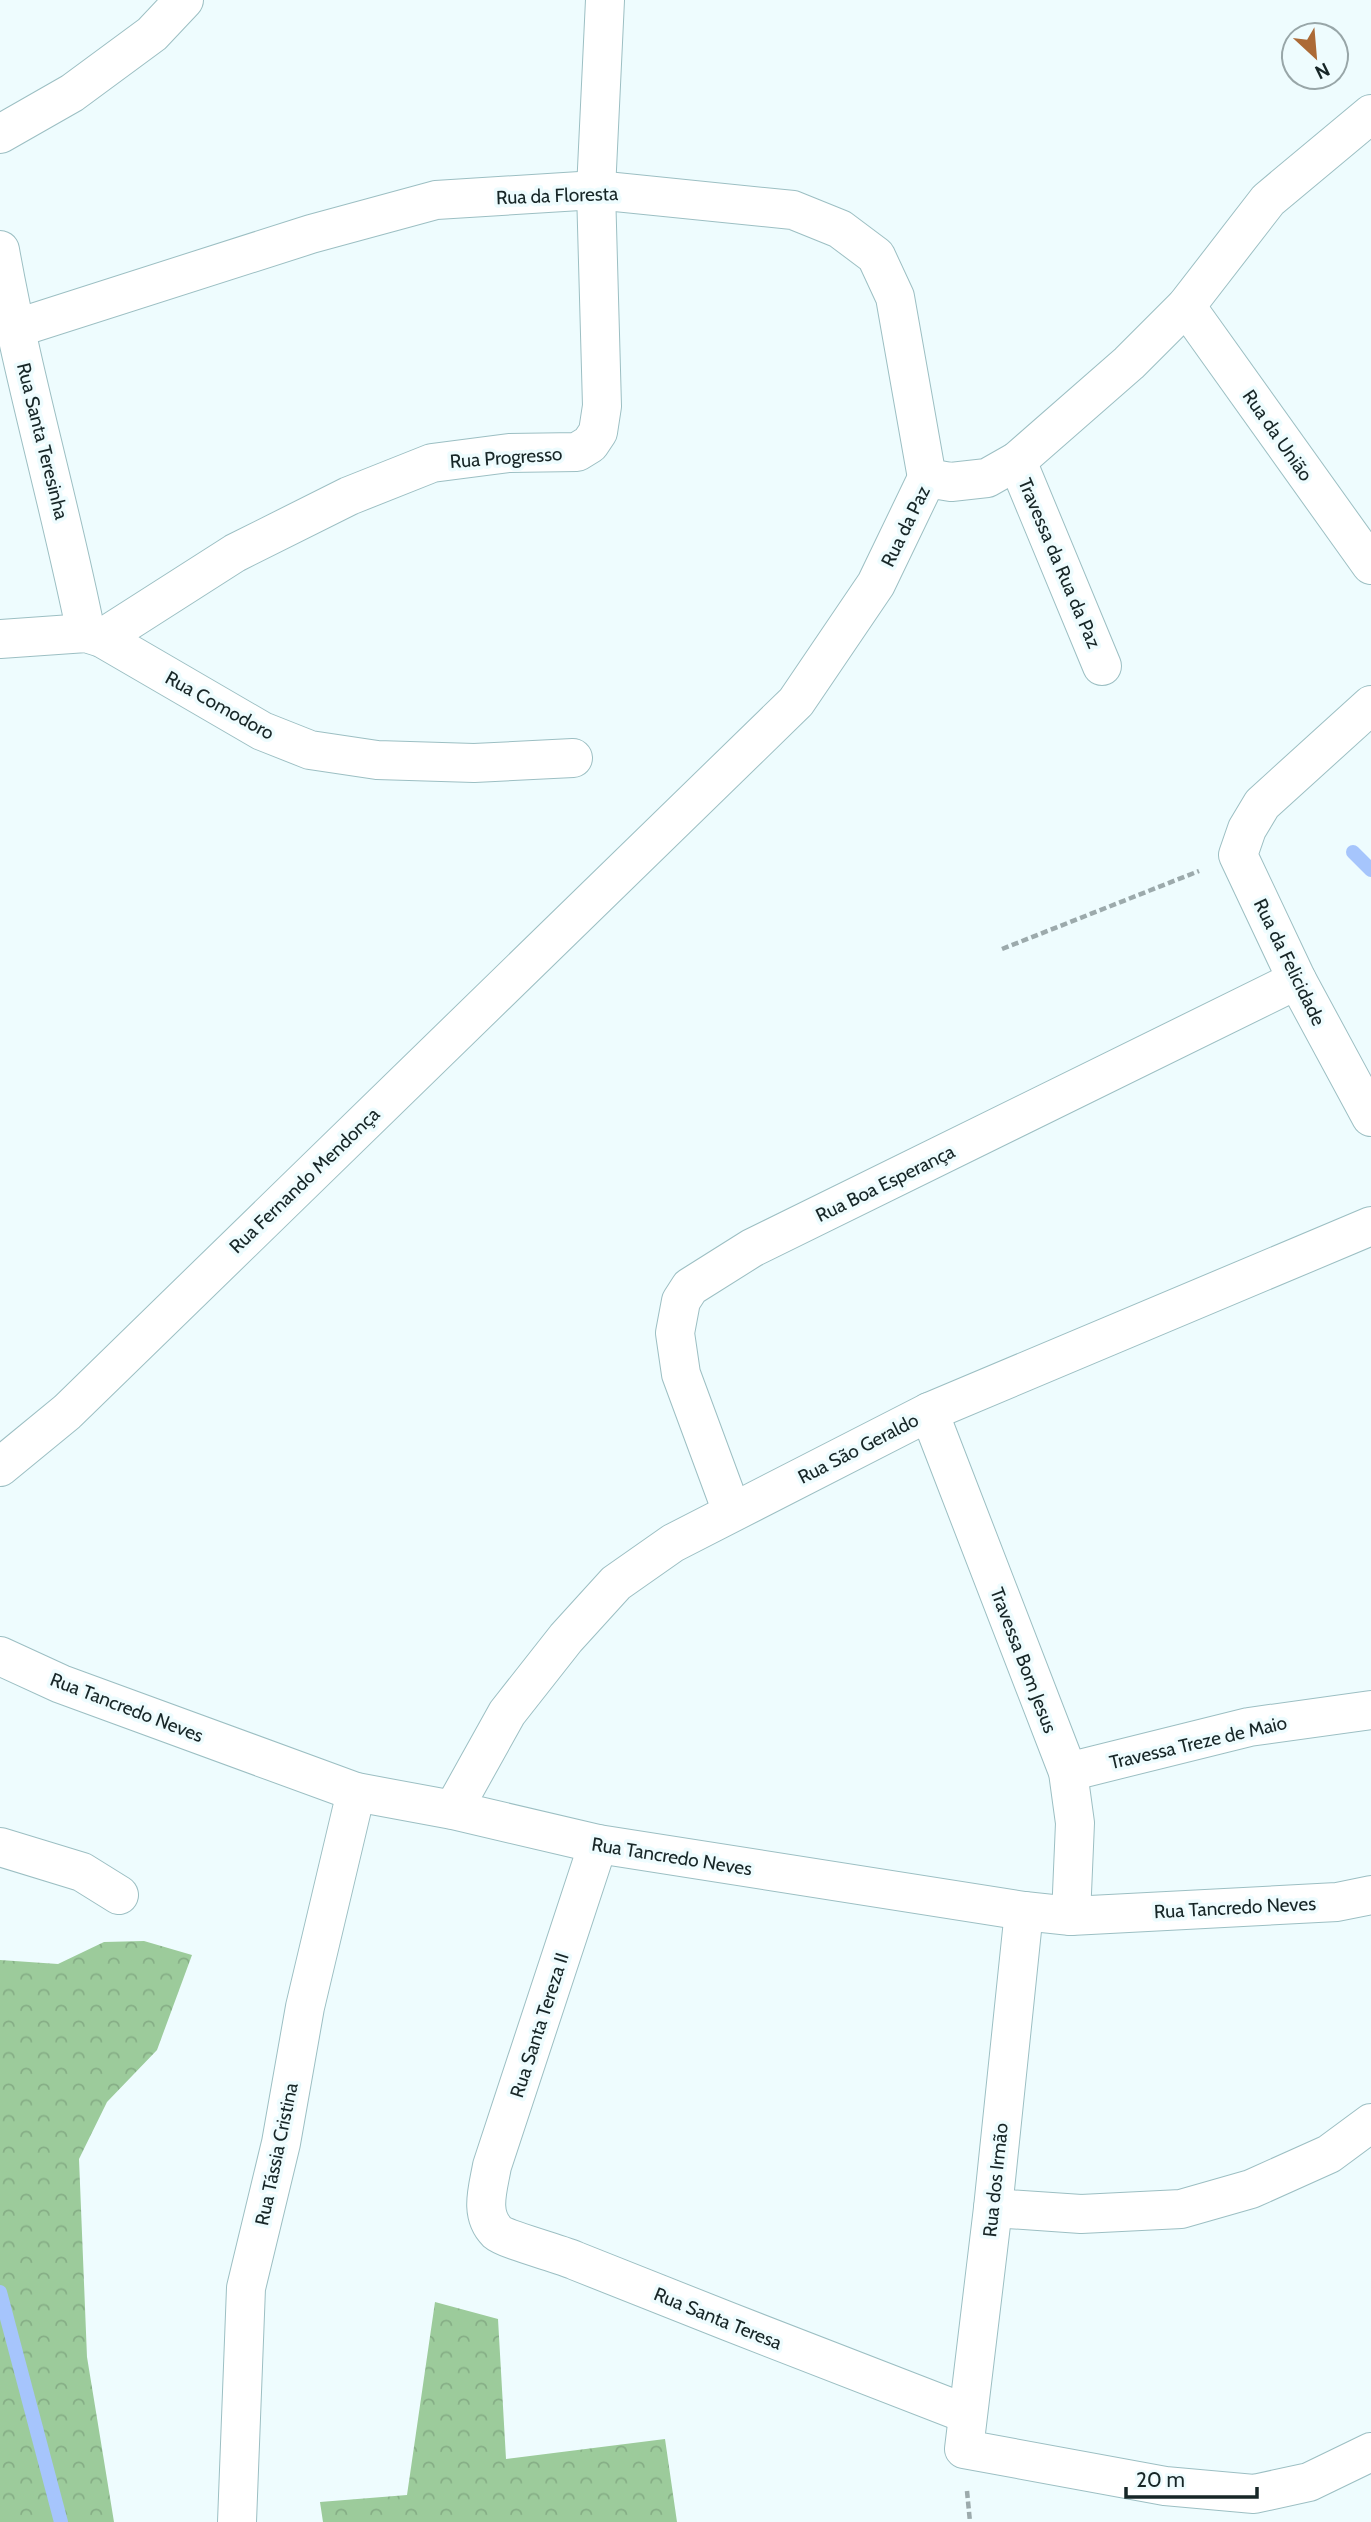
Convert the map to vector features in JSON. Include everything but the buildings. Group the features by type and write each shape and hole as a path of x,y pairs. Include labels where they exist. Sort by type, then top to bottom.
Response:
{"street":[{"path":"0,134 72,93 152,34 184,0"},
{"name":"Rua Progresso","path":"94,636 235,553 349,496 432,463 509,453 577,452 590,444 598,432 602,406 596,190 605,0"},
{"name":"Rua da Paz","path":"603,889 796,702 876,584 927,478 951,482 987,478 1017,461 1129,363 1186,306 1268,200 1371,114"},
{"name":"Rua da Floresta","path":"14,328 311,234 436,200 596,190 793,210 840,229 876,256 895,297 927,478"},
{"name":"Rua Santa Teresinha","path":"0,250 14,328 94,636"},
{"name":"Rua da União","path":"1186,306 1371,565"},
{"name":"Travessa da Rua da Paz","path":"1017,461 1102,666"},
{"path":"0,639 94,636"},
{"name":"Rua Comodoro","path":"94,636 262,731 310,750 391,760 474,762 572,758"},
{"path":"1238,855 1247,829 1262,804 1371,705"},
{"name":"Rua da Felicidade","path":"1238,855 1297,980 1371,1118"},
{"name":"Rua Fernando Mendonça","path":"0,1467 67,1412 603,889"},
{"name":"Rua Boa Esperança","path":"732,1512 681,1374 675,1333 681,1301 690,1287 752,1248 1297,980"},
{"name":"Rua São Geraldo","path":"453,1810 507,1713 566,1638 616,1583 673,1543 929,1412 1371,1226"},
{"name":"Travessa Bom Jesus","path":"929,1412 1068,1772 1075,1823 1071,1916"},
{"name":"Rua Tancredo Neves","path":"0,1656 61,1684 356,1792 453,1810 598,1844 1024,1911 1071,1916 1338,1902 1371,1895"},
{"name":"Travessa Treze de Maio","path":"1068,1772 1249,1727 1371,1710"},
{"name":"Rua Tássia Cristina","path":"237,2522 246,2288 281,2143 305,2007 356,1792"},
{"name":"Rua Santa Tereza II","path":"485,2207 492,2166 598,1844"},
{"path":"0,1847 82,1872 119,1895"},
{"name":"Rua dos Irmão","path":"965,2432 993,2208 1024,1911"},
{"path":"993,2208 1081,2214 1181,2208 1251,2189 1329,2154 1371,2123"},
{"name":"Rua Santa Teresa","path":"485,2207 491,2224 500,2235 553,2251 781,2343 965,2432 1164,2486 1254,2494 1309,2482 1371,2452"}],"path":[{"path":"1002,949 1238,855"}],"green space":[{"path":"144,1941 192,1955 157,2050 107,2102 79,2159 87,2357 114,2522 0,2522 0,1960 58,1964 104,1942"},
{"path":"435,2302 498,2319 506,2459 665,2439 677,2522 323,2522 320,2502 407,2495"}],"waterway":[{"path":"1353,852 1371,870"},
{"path":"0,2292 61,2522"}]}
